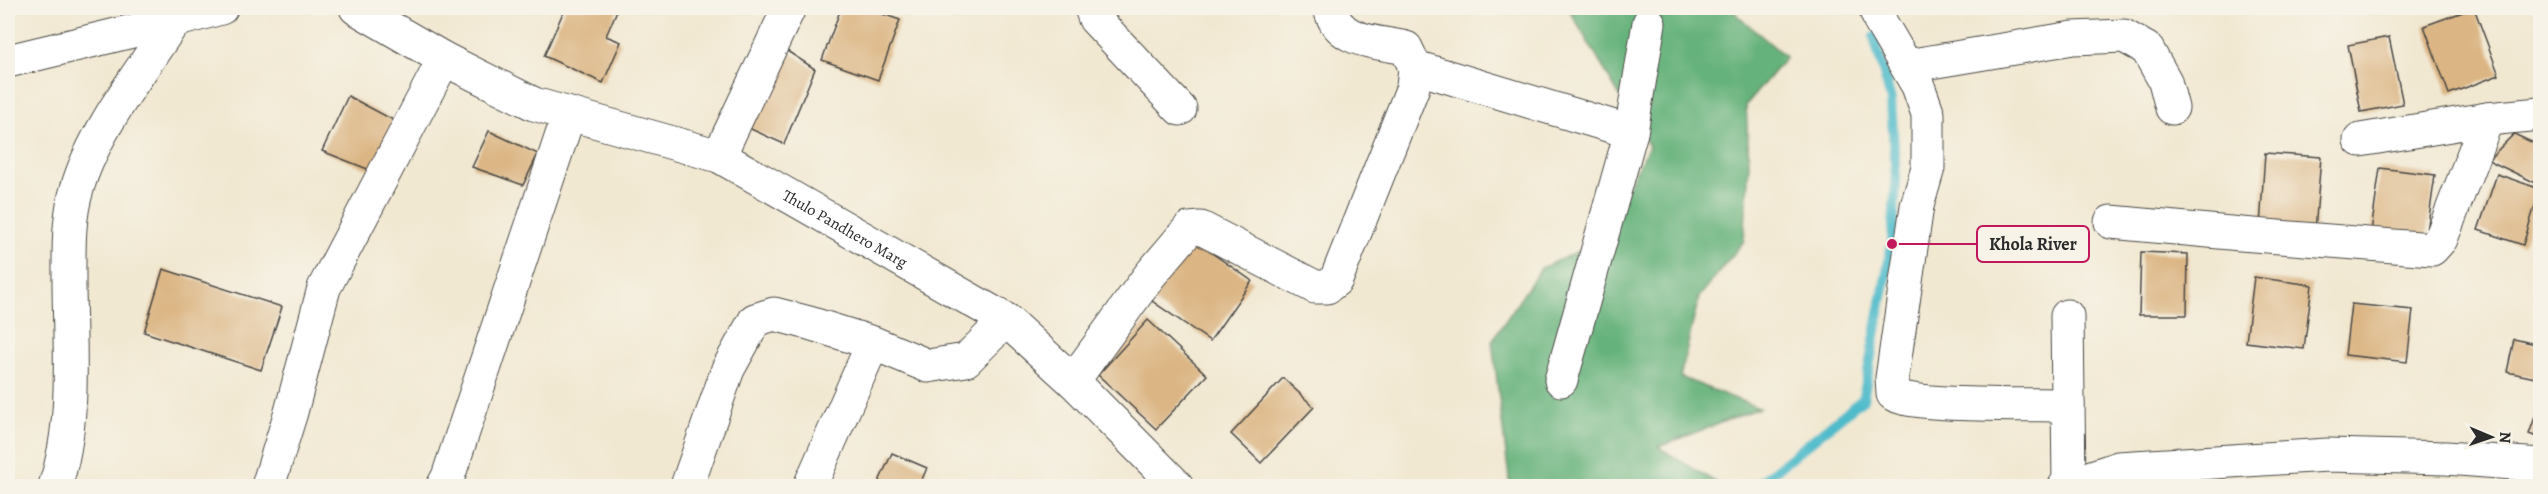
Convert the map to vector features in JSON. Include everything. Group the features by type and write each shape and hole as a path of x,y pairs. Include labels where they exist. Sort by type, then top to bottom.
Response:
{"street":[{"path":"8,61 221,8"},
{"name":"Thulo Pandhero Marg","path":"356,8 451,62 534,104 719,156 1006,320 1073,381 1177,486"},
{"path":"719,156 789,8"},
{"path":"1091,8 1095,19 1180,109"},
{"path":"1073,381 1150,275 1188,229 1202,228 1314,287 1327,287 1336,280 1413,87 1415,66 1406,48 1346,35 1333,21 1330,8"},
{"path":"1875,8 1881,23 1918,86 1928,114 1928,168 1917,206 1892,378 1893,394 1896,397 1924,402 2068,405"},
{"path":"55,486 65,458 69,411 69,230 76,189 93,146 174,21"},
{"path":"1562,380 1631,132 1649,23"},
{"path":"1907,66 2073,38 2124,36 2147,49 2164,81 2172,108"},
{"path":"268,486 291,412 324,288 451,62"},
{"path":"1415,66 1631,132"},
{"path":"455,483 569,114"},
{"path":"2360,140 2487,119 2541,114"},
{"path":"2111,222 2432,249 2441,239 2487,119"},
{"path":"687,486 728,369 755,320 774,314 873,343 928,366 966,360 1006,320"},
{"path":"2067,316 2067,486 2118,468 2328,455 2446,458 2541,465"},
{"path":"810,486 873,343"}],"green space":[{"path":"1568,8 1732,8 1737,15 1786,57 1746,105 1749,164 1744,241 1699,297 1680,377 1759,408 1658,447 1722,486 1510,486 1492,341 1541,268 1599,242 1649,146"}],"building":[{"path":"565,8 618,8 606,36 621,42 603,83 544,56"},
{"path":"841,8 865,8 900,20 878,80 822,60"},
{"path":"2474,8 2499,75 2449,94 2424,26"},
{"path":"2389,37 2403,104 2361,112 2348,45"},
{"path":"781,47 815,69 784,144 744,126"},
{"path":"348,96 399,123 375,172 322,151"},
{"path":"489,131 538,154 523,185 472,167"},
{"path":"2514,134 2540,146 2540,185 2488,160"},
{"path":"2265,153 2321,157 2315,231 2260,226"},
{"path":"2380,168 2435,175 2426,239 2371,232"},
{"path":"2497,174 2540,189 2523,245 2478,230"},
{"path":"1193,240 1252,281 1210,341 1152,301"},
{"path":"2141,252 2188,254 2187,315 2139,315"},
{"path":"163,269 282,307 261,370 144,332"},
{"path":"2254,277 2312,285 2304,349 2246,342"},
{"path":"2351,304 2413,310 2407,362 2345,355"},
{"path":"1148,320 1207,375 1156,429 1098,375"},
{"path":"2514,339 2540,345 2540,379 2507,372"},
{"path":"1283,378 1314,407 1261,463 1231,434"},
{"path":"2540,403 2540,438 2529,434"},
{"path":"892,453 927,468 919,486 877,486"}],"waterway":[{"path":"1756,486 1863,399 1892,244 1896,180 1891,100 1874,37"}],"place":[{"name":"Khola River","path":"1892,244"}]}
